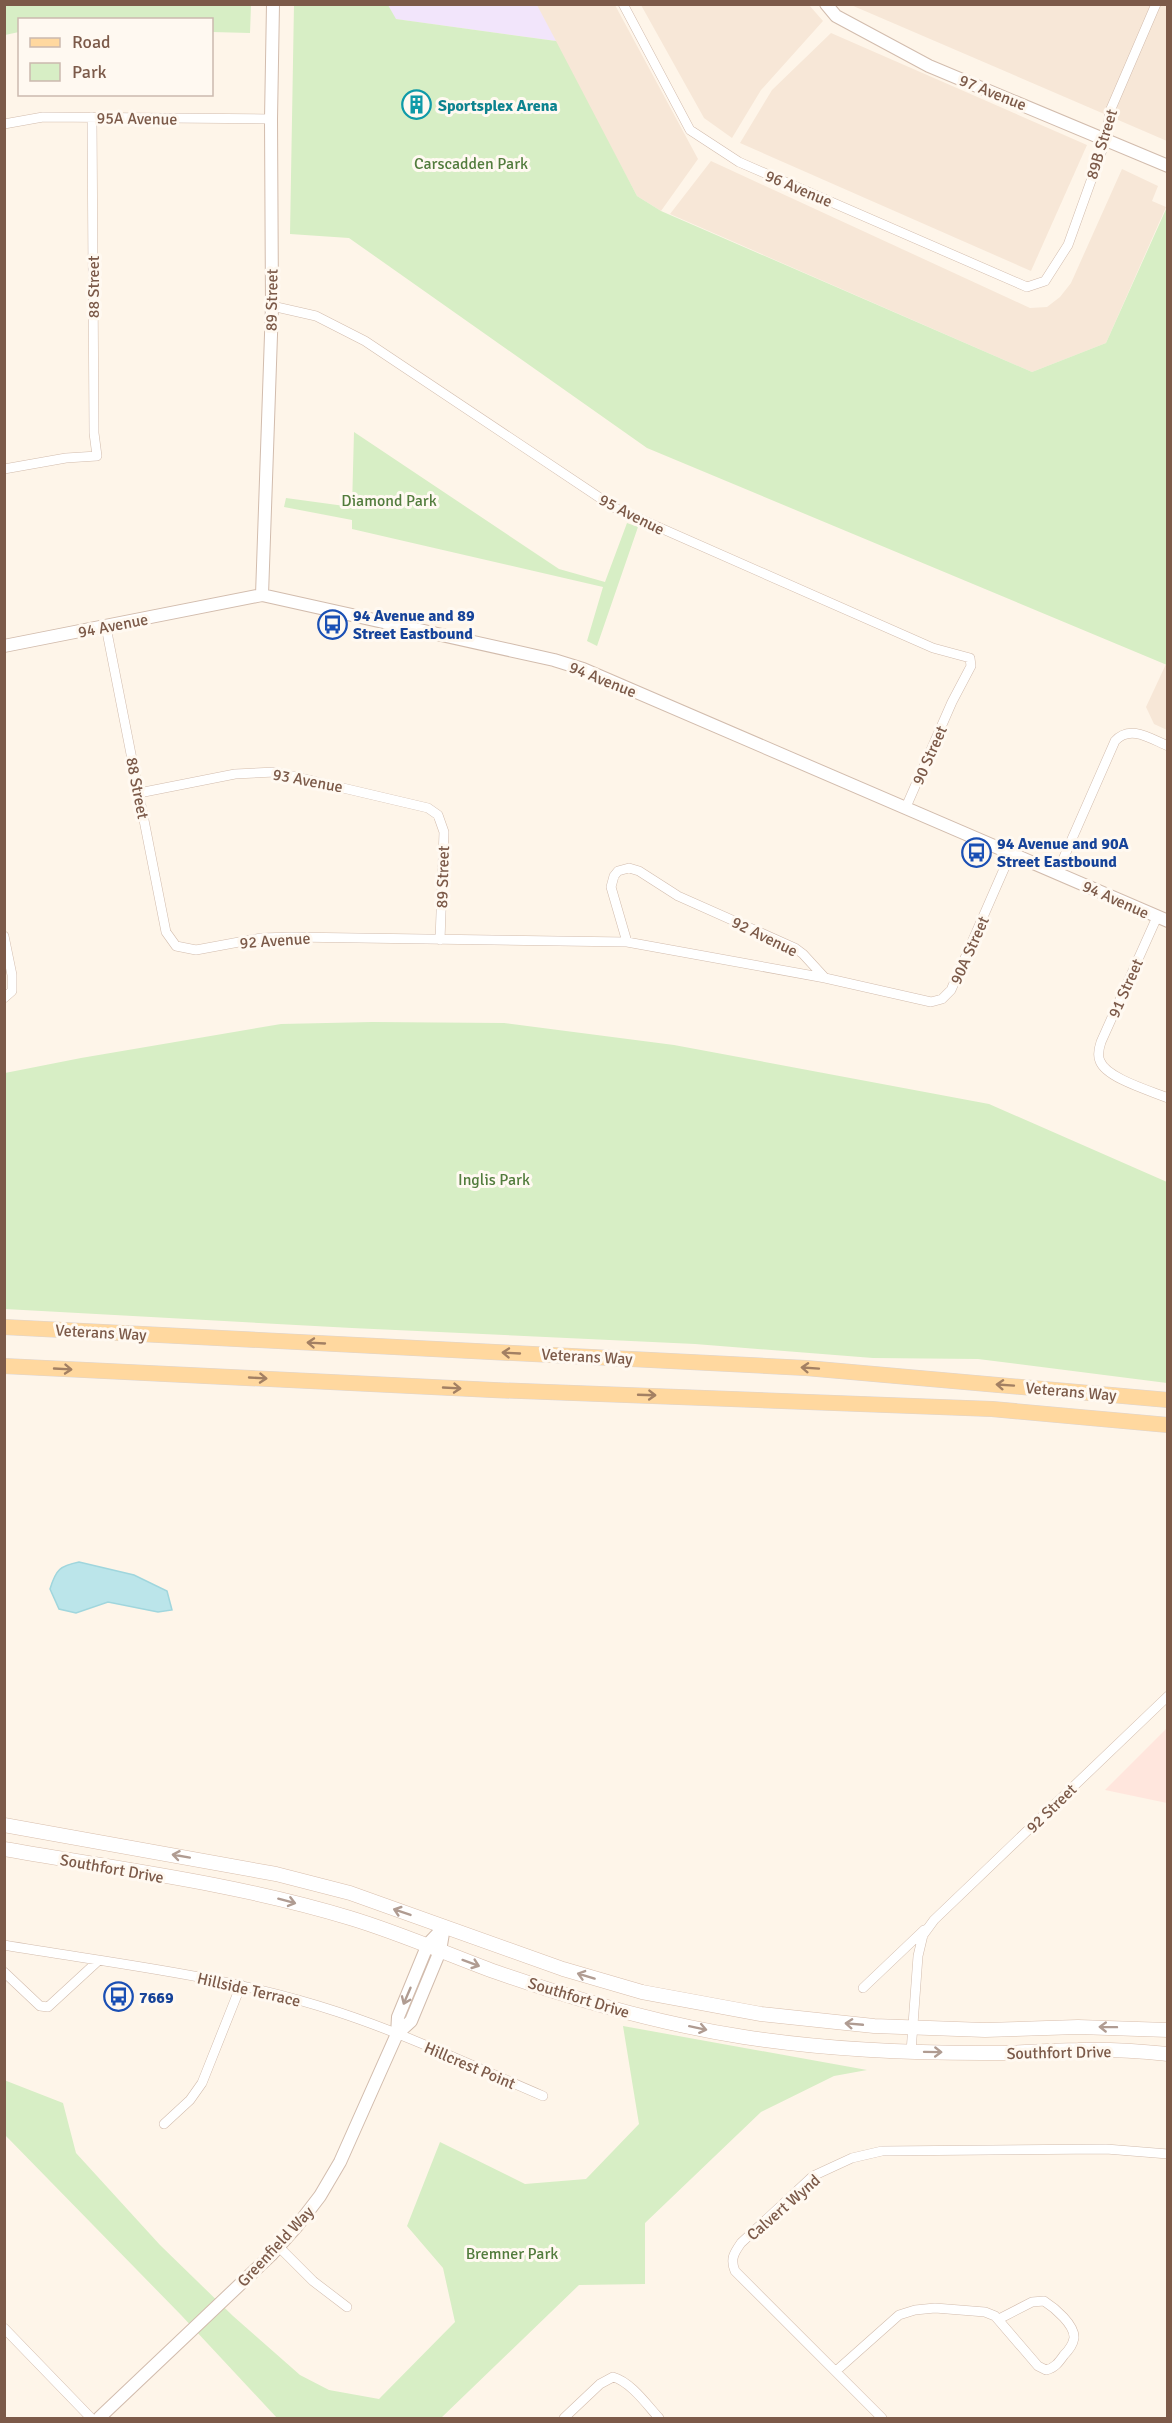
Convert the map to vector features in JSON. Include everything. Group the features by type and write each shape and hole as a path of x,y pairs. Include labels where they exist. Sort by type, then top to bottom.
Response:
{"main road":[{"name":"Veterans Way","path":"4,1327 806,1368 1167,1400"},
{"name":"Veterans Way","path":"4,1366 493,1390 992,1409 1167,1425"},
{"name":"Southfort Drive","path":"4,1825 276,1874 350,1893 563,1969 642,1992 761,2014 811,2021 985,2030 1078,2026 1167,2030"},
{"name":"Southfort Drive","path":"4,1849 278,1899 350,1918 509,1976 640,2016 742,2037 797,2044 911,2052 985,2054 1080,2049 1167,2054"}],"street":[{"name":"89 Street","path":"262,596 272,306 273,4"},
{"name":"96 Avenue","path":"623,4 690,130 710,144 739,162 1027,287 1045,281"},
{"name":"97 Avenue","path":"826,4 836,16 929,66 1167,166"},
{"name":"89B Street","path":"1045,281 1068,245 1106,139 1110,111 1156,4"},
{"name":"95A Avenue","path":"4,124 43,117 271,119"},
{"name":"88 Street","path":"4,469 66,458 97,456 94,433 92,117"},
{"name":"95 Avenue","path":"272,306 316,316 364,341 615,508 933,648 968,656 972,660 971,666 952,702"},
{"name":"94 Avenue","path":"4,646 262,596 308,604 583,669 1162,919"},
{"name":"88 Street","path":"106,627 166,932 176,946"},
{"name":"90 Street","path":"906,807 952,702"},
{"path":"1057,873 1111,747 1122,734 1140,734 1167,746"},
{"name":"93 Avenue","path":"139,792 235,774 275,772 423,806 438,815"},
{"name":"89 Street","path":"438,815 444,832 440,940"},
{"name":"90A Street","path":"825,978 923,1001 942,999 951,990 1011,853"},
{"name":"92 Avenue","path":"627,942 611,887 614,876 629,868 639,871 678,896 800,951 825,978"},
{"name":"91 Street","path":"1162,919 1101,1042 1099,1054 1100,1061 1113,1075 1167,1098"},
{"path":"4,936 12,975 8,995"},
{"name":"92 Avenue","path":"176,946 196,950 242,941 276,938 627,942 825,978"},
{"name":"92 Street","path":"863,1988 1167,1696"},
{"name":"92 Street","path":"911,2052 918,1956 923,1935 934,1920"},
{"name":"Greenfield Way","path":"99,2418 279,2247 320,2196 340,2162 398,2034 398,2017 444,1927"},
{"name":"Hillside Terrace","path":"4,1945 242,1985 337,2012 398,2034"},
{"path":"4,1972 40,2007 48,2007 98,1961"},
{"path":"164,2124 190,2100 202,2083 242,1985"},
{"name":"Hillcrest Point","path":"398,2034 543,2096"},
{"name":"Calvert Wynd","path":"882,2418 735,2271 732,2261 741,2243 813,2176 852,2158 882,2151 1106,2149 1167,2154"},
{"path":"279,2247 313,2281 347,2307"},
{"path":"836,2371 899,2315 915,2310 935,2308 985,2313 999,2319 1042,2369 1050,2369 1056,2365 1073,2339 1073,2332 1069,2325 1044,2301 1032,2302 999,2319"},
{"path":"4,2328 91,2418"},
{"path":"564,2418 600,2384 613,2378 620,2379 660,2418"}],"shaded area":[{"path":"388,5 537,5 556,41 395,19"},
{"path":"535,5 615,5 698,159 661,211 637,196"},
{"path":"641,5 809,5 823,21 761,90 732,138 704,118"},
{"path":"851,5 1167,5 1167,141"},
{"path":"831,33 1087,145 1031,271 740,143 772,90"},
{"path":"711,161 1030,308 1047,307 1060,297 1071,283 1122,169 1158,186 1152,201 1166,207 1106,343 1032,372 670,214"},
{"path":"1166,664 1167,730 1154,724 1146,707"},
{"path":"1167,1728 1167,1803 1105,1790"}],"green space":[{"path":"5,4 251,5 250,33 213,32 213,18 18,18 18,32 5,35"},
{"name":"Carscadden Park","path":"294,4 388,5 396,19 556,41 637,196 661,211 1032,372 1106,343 1167,207 1167,665 647,448 349,238 290,234"},
{"name":"Diamond Park","path":"354,432 559,569 605,582 627,523 638,527 597,646 587,641 603,587 352,529 352,520 284,507 286,498 352,507"},
{"name":"Inglis Park","path":"504,1023 674,1045 989,1104 1167,1182 1167,1383 978,1359 873,1358 695,1344 5,1309 5,1073 281,1024"},
{"name":"Bremner Park","path":"623,2026 867,2070 834,2076 761,2112 645,2223 645,2284 579,2285 441,2418 277,2418 181,2315 5,2135 4,2080 63,2103 76,2153 160,2245 233,2316 300,2375 329,2390 379,2399 455,2322 443,2268 407,2226 440,2142 525,2184 586,2179 639,2124"}],"water":[{"path":"79,1562 134,1575 167,1591 172,1610 158,1612 108,1602 76,1613 59,1609 50,1589 54,1577 63,1567"}],"place":[{"name":"Sportsplex Arena","path":"417,105"},
{"name":"94 Avenue and 89 Street Eastbound","path":"332,624"},
{"name":"94 Avenue and 90A Street Eastbound","path":"976,852"},
{"name":"7669","path":"118,1997"}]}
